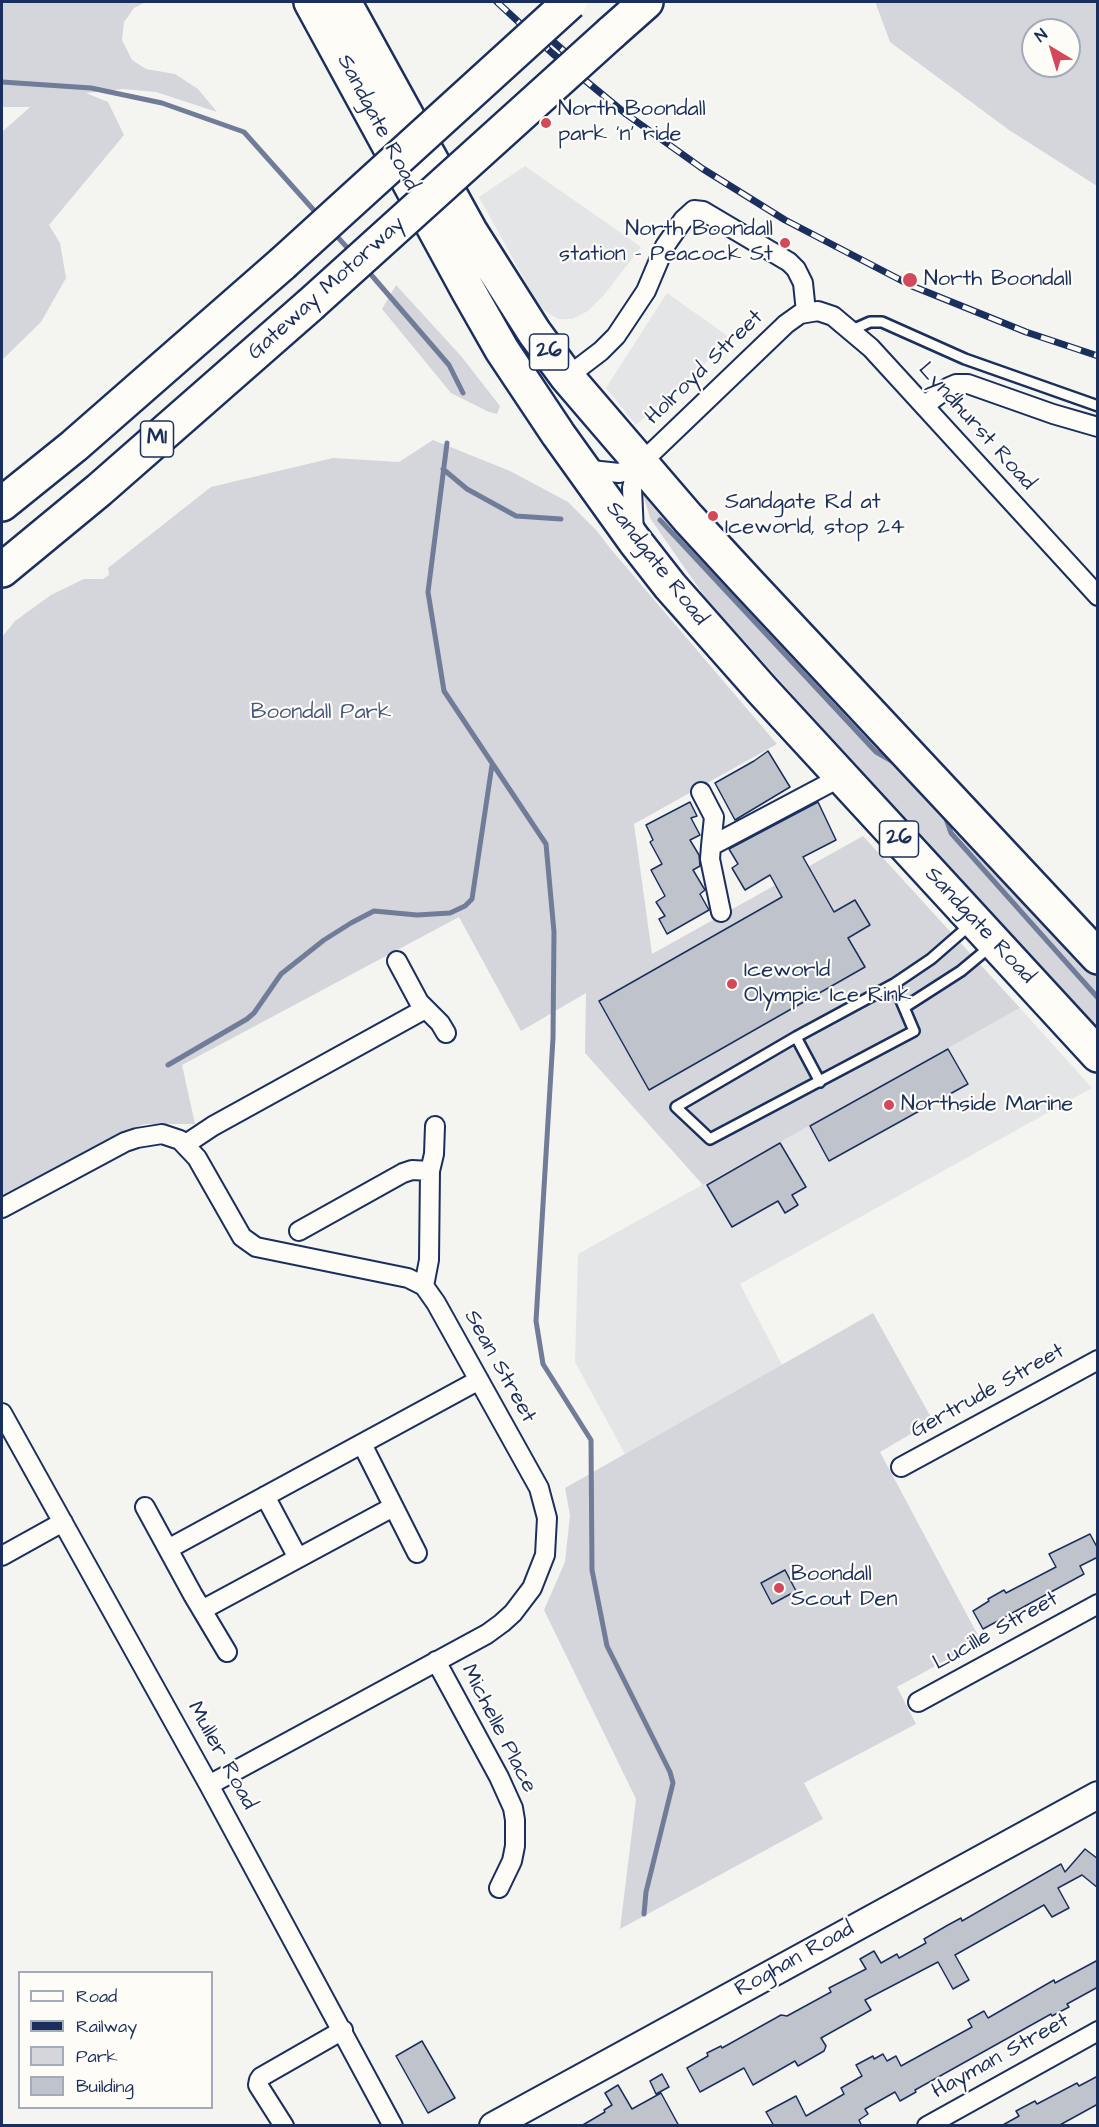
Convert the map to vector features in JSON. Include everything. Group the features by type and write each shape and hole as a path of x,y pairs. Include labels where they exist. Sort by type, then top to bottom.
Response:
{"highway":[{"name":"Sandgate Road","path":"311,2 491,331 582,469 634,540 701,622 1098,1055"},
{"name":"Sandgate Road","path":"344,2 470,231 534,332 567,377 640,463 848,691 1098,957"},
{"name":"M1","path":"2,504 74,446 282,264 570,2"},
{"name":"Gateway Motorway","path":"2,570 99,490 310,305 646,2"}],"main road":[{"name":"Roghan Road","path":"493,2126 1098,1795"}],"street":[{"path":"567,377 601,351 616,336 646,291 664,246 683,220 694,210 703,211 789,262 796,269 803,283 806,312"},
{"name":"Lyndhurst Road","path":"806,312 818,311 832,316 852,330 871,348 1098,596"},
{"name":"Holroyd Street","path":"640,463 786,324 794,317 806,312"},
{"path":"924,406 949,387 956,384 968,384 1098,427"},
{"path":"582,469 619,473 630,470 640,463"},
{"path":"634,540 632,488 640,463"},
{"path":"711,846 841,777"},
{"path":"701,792 714,817 710,859 721,912"},
{"path":"397,961 414,995 440,1023 446,1033"},
{"path":"186,1144 213,1126 425,1009"},
{"path":"2,1208 110,1149 137,1138 162,1134 172,1136 186,1144 197,1158 242,1237 256,1247 408,1278 424,1286 429,1260 430,1171 434,1154 435,1126"},
{"path":"299,1232 403,1173 412,1170 430,1171"},
{"name":"Sean Street","path":"209,1785 487,1634 513,1613 532,1588 545,1555 546,1518 539,1488 436,1303 424,1286"},
{"name":"Gertrude Street","path":"901,1467 1098,1360"},
{"path":"168,1549 479,1380"},
{"name":"Muller Road","path":"2,1413 209,1785 393,2126"},
{"path":"362,1444 417,1553"},
{"path":"265,1496 298,1558"},
{"path":"145,1507 227,1652"},
{"path":"202,1610 393,1507"},
{"path":"2,1557 63,1522"},
{"name":"Lucille Street","path":"918,1702 1098,1604"},
{"name":"Michelle Place","path":"436,1661 499,1777 513,1808 515,1846 512,1861 499,1888"},
{"path":"284,2126 258,2085 259,2080 343,2030"},
{"name":"Hayman Street","path":"927,2126 1098,2031"}],"lane":[{"path":"852,330 870,322 882,322 965,358 1098,406"},
{"path":"894,984 914,1031 710,1139 676,1107 796,1037 894,984 931,958 984,932"},
{"path":"904,1006 980,957 984,932"},
{"path":"796,1037 820,1082"}],"shaded area":[{"path":"525,166 641,247 604,295 588,311 572,319 558,319 540,308 479,197"},
{"path":"667,293 732,339 636,425 606,388"},
{"path":"1020,1008 1092,1088 740,1284 782,1365 625,1454 575,1362 578,1254"}],"green space":[{"path":"2,2 146,2 134,8 124,22 122,40 132,60 146,69 175,74 198,89 217,112 156,92 123,89 86,93 108,102 124,135 49,225 60,243 66,278 41,322 2,360 2,132 30,107 2,107"},
{"path":"877,2 1097,2 1097,186 1009,130 890,42"},
{"path":"396,285 461,356 500,406 497,414 451,393 382,309"},
{"name":"Boondall Park","path":"433,440 510,471 568,502 597,531 777,744 634,824 652,954 863,836 1020,1008 703,1185 585,1053 586,993 521,1031 459,917 182,1065 195,1124 145,1124 124,1131 2,1195 2,637 15,621 51,595 84,579 103,579 109,575 108,568 211,487 333,458 399,462"},
{"path":"643,494 652,494 1097,969 1097,1031 707,600 650,518"},
{"path":"873,1313 933,1421 880,1452 981,1641 897,1687 916,1724 804,1783 823,1819 620,1929 636,1799 544,1610 565,1562 570,1515 565,1488"}],"building":[{"path":"768,751 790,787 735,820 715,783"},
{"path":"690,802 697,816 691,818 700,835 690,840 699,855 700,866 693,870 705,890 700,894 709,910 667,934 659,919 665,916 656,902 665,896 651,870 662,864 650,842 653,840 646,825"},
{"name":"Iceworld Olympic Ice Rink","path":"818,802 836,840 803,857 834,912 855,900 870,925 848,938 865,967 649,1090 599,1001 782,897 770,875 745,890 732,868 738,864 729,849"},
{"name":"Northside Marine","path":"948,1049 968,1084 829,1161 810,1126"},
{"path":"780,1143 806,1187 792,1195 798,1205 785,1213 778,1201 732,1227 707,1185"},
{"path":"1090,1534 1098,1549 1098,1557 1080,1566 1084,1574 983,1629 973,1611 1004,1590 1006,1593 1056,1567 1049,1554"},
{"name":"Boondall Scout Den","path":"785,1570 796,1591 772,1604 761,1583"},
{"path":"1085,1849 1098,1859 1098,1888 1082,1875 1058,1888 1069,1908 1052,1917 1044,1905 955,1955 969,1980 953,1989 938,1962 865,2000 871,2010 821,2038 826,2046 824,2051 798,2066 795,2061 753,2085 744,2068 700,2092 687,2068 708,2056 707,2053 721,2046 722,2048 781,2015 787,2016 831,1992 829,1988 866,1969 860,1959 874,1951 881,1963 897,1954 899,1958 926,1943 924,1939 948,1925 961,1918 962,1921 1061,1864 1065,1872"},
{"path":"1098,1960 1098,1987 1067,2004 1069,2007 1052,2016 1051,2014 915,2090 916,2092 900,2101 895,2092 865,2109 868,2114 859,2120 862,2126 774,2126 766,2112 796,2096 806,2116 844,2094 841,2088 862,2076 856,2065 873,2056 874,2059 883,2054 887,2061 896,2056 901,2066 972,2027 968,2020 984,2011 988,2018 1054,1980 1055,1983"},
{"path":"422,2041 455,2098 428,2113 396,2056"},
{"path":"662,2074 669,2087 656,2094 650,2081"},
{"path":"1098,2076 1098,2104 1058,2126 1001,2126 1019,2116 1016,2111 1035,2101 1037,2104 1077,2083 1079,2086"},
{"path":"618,2085 632,2109 661,2093 679,2126 581,2126 605,2112 604,2110 612,2105 605,2093"}],"waterway":[{"path":"2,82 91,88 162,103 244,132 319,216"},
{"path":"333,232 353,254"},
{"path":"367,270 449,365 463,393"},
{"path":"447,443 428,592 444,691 546,844 554,932 553,1038 536,1321 543,1364 591,1440 592,1570 607,1646 670,1772 673,1783 646,1892 644,1914"},
{"path":"443,469 467,489 516,516 561,519"},
{"path":"660,520 876,752 897,764"},
{"path":"168,1065 247,1019 254,1013 281,974 324,940 351,923 374,911 417,915 450,913 465,906 472,899 492,765"},
{"path":"944,813 951,833 1098,998"}],"railway":[{"path":"497,2 552,53 626,114 703,169 785,220 912,286 1026,332 1098,356"},
{"path":"540,30 572,58"}],"place":[{"name":"North Boondall park 'n' ride","path":"546,123"},
{"name":"North Boondall station - Peacock St","path":"785,243"},
{"name":"North Boondall","path":"910,280"},
{"name":"Sandgate Rd at Iceworld, stop 24","path":"713,516"},
{"name":"Iceworld Olympic Ice Rink","path":"732,984"},
{"name":"Northside Marine","path":"889,1105"},
{"name":"Boondall Scout Den","path":"779,1588"}]}
